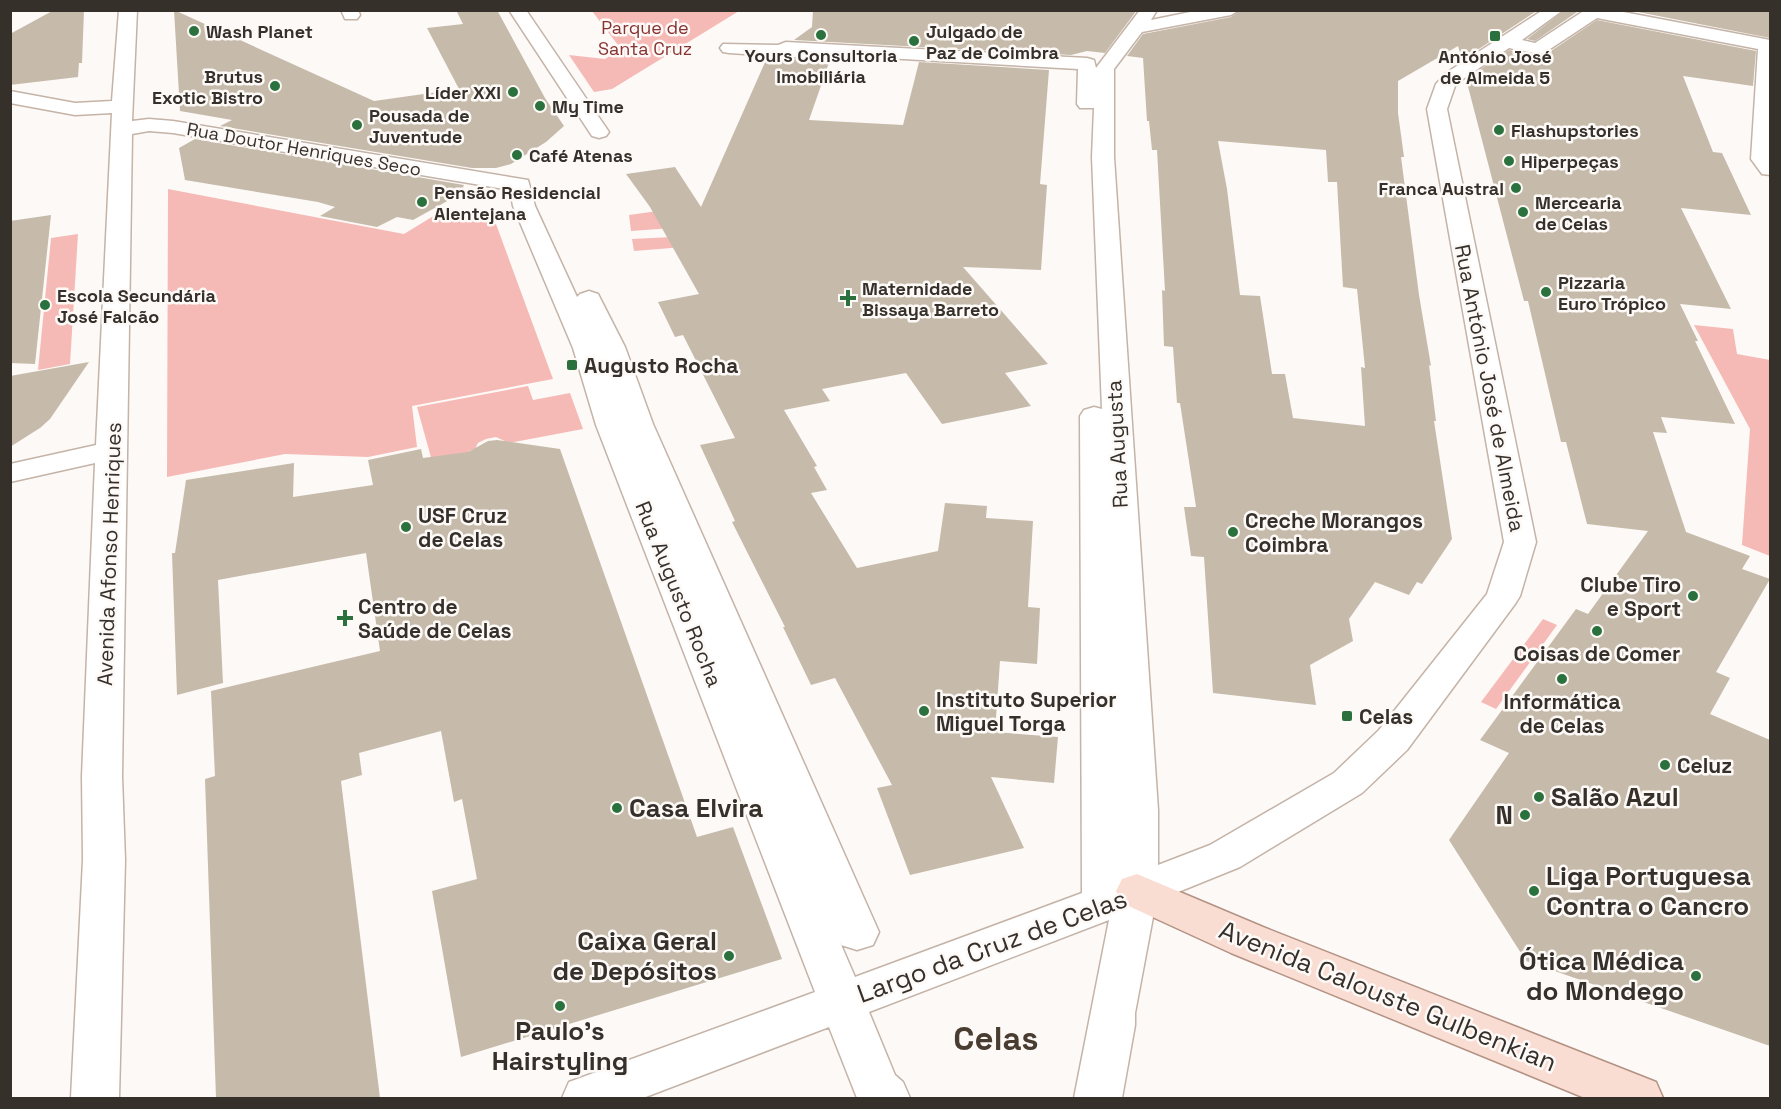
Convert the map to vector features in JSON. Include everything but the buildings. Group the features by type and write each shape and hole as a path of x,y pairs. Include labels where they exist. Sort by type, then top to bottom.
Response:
{"main road":[{"name":"Avenida Calouste Gulbenkian","path":"1121,897 1258,944 1639,1098"}],"street":[{"name":"Avenida Afonso Henriques","path":"95,1098 104,860 102,776 111,451 128,10"},
{"path":"517,10 599,132"},
{"path":"1096,69 1149,10"},
{"path":"1134,28 1231,10"},
{"name":"Rua António José de Almeida","path":"1121,897 1225,856 1348,783 1393,740 1503,596 1520,542 1437,109 1447,81 1555,10"},
{"path":"1506,42 1538,49 1594,12 1769,45 1767,109 1762,159 1770,169"},
{"path":"786,46 1087,63 1096,69"},
{"path":"729,48 1096,69"},
{"name":"Rua Augusta","path":"1096,69 1103,156 1138,810 1121,897"},
{"name":"Rua Doutor Henriques Seco","path":"10,97 149,125 173,127 531,186"},
{"path":"531,186 544,202 612,347 638,424 857,932"},
{"name":"Rua Augusto Rocha","path":"531,186 524,207 591,360 611,424 842,1002"},
{"path":"10,473 111,451"},
{"name":"Largo da Cruz de Celas","path":"880,1096 842,1002 1121,897 1112,1025 1098,1098"},
{"path":"586,1098 842,1002"}],"green space":[{"name":"Parque de Santa Cruz","path":"592,11 739,11 612,89 594,92 569,55 605,59 621,49"},
{"path":"168,189 404,234 440,212 496,224 553,379 412,406 417,447 368,457 285,454 167,477"},
{"path":"680,208 672,228 631,231 629,215"},
{"path":"78,234 70,364 38,370 51,238"},
{"path":"672,237 684,247 634,251 632,239"},
{"path":"1694,325 1733,329 1737,354 1770,360 1770,556 1742,545 1750,429"},
{"path":"528,386 533,400 570,393 583,429 509,443 496,437 486,439 478,443 475,449 469,451 476,478 439,486 417,407"},
{"path":"1543,619 1557,625 1496,709 1481,702"}],"place":[{"name":"Wash Planet","path":"194,31"},
{"name":"Yours Consultoria Imobiliária","path":"821,35"},
{"name":"António José de Almeida 5","path":"1495,36"},
{"name":"Julgado de Paz de Coimbra","path":"914,41"},
{"name":"Brutus Exotic Bistro","path":"275,86"},
{"name":"Líder XXI","path":"513,92"},
{"name":"My Time","path":"540,106"},
{"name":"Pousada de Juventude","path":"357,125"},
{"name":"Flashupstories","path":"1499,130"},
{"name":"Café Atenas","path":"517,155"},
{"name":"Hiperpeças","path":"1509,161"},
{"name":"Franca Austral","path":"1516,188"},
{"name":"Pensão Residencial Alentejana","path":"422,202"},
{"name":"Mercearia de Celas","path":"1523,212"},
{"name":"Pizzaria Euro Trópico","path":"1546,292"},
{"name":"Maternidade Bissaya Barreto","path":"848,298"},
{"name":"Escola Secundária José Falcão","path":"45,305"},
{"name":"Augusto Rocha","path":"572,365"},
{"name":"USF Cruz de Celas","path":"406,527"},
{"name":"Creche Morangos Coimbra","path":"1233,532"},
{"name":"Clube Tiro e Sport","path":"1693,596"},
{"name":"Centro de Saúde de Celas","path":"345,618"},
{"name":"Coisas de Comer","path":"1597,631"},
{"name":"Informática de Celas","path":"1562,679"},
{"name":"Instituto Superior Miguel Torga","path":"924,711"},
{"name":"Celas","path":"1347,716"},
{"name":"Celuz","path":"1665,765"},
{"name":"Salão Azul","path":"1539,797"},
{"name":"Casa Elvira","path":"617,808"},
{"name":"N","path":"1525,815"},
{"name":"Liga Portuguesa Contra o Cancro","path":"1534,891"},
{"name":"Caixa Geral de Depósitos","path":"729,956"},
{"name":"Ótica Médica do Mondego","path":"1696,976"},
{"name":"Paulo's Hairstyling","path":"560,1006"}],"district":[{"name":"Celas","path":"996,1039"}]}
